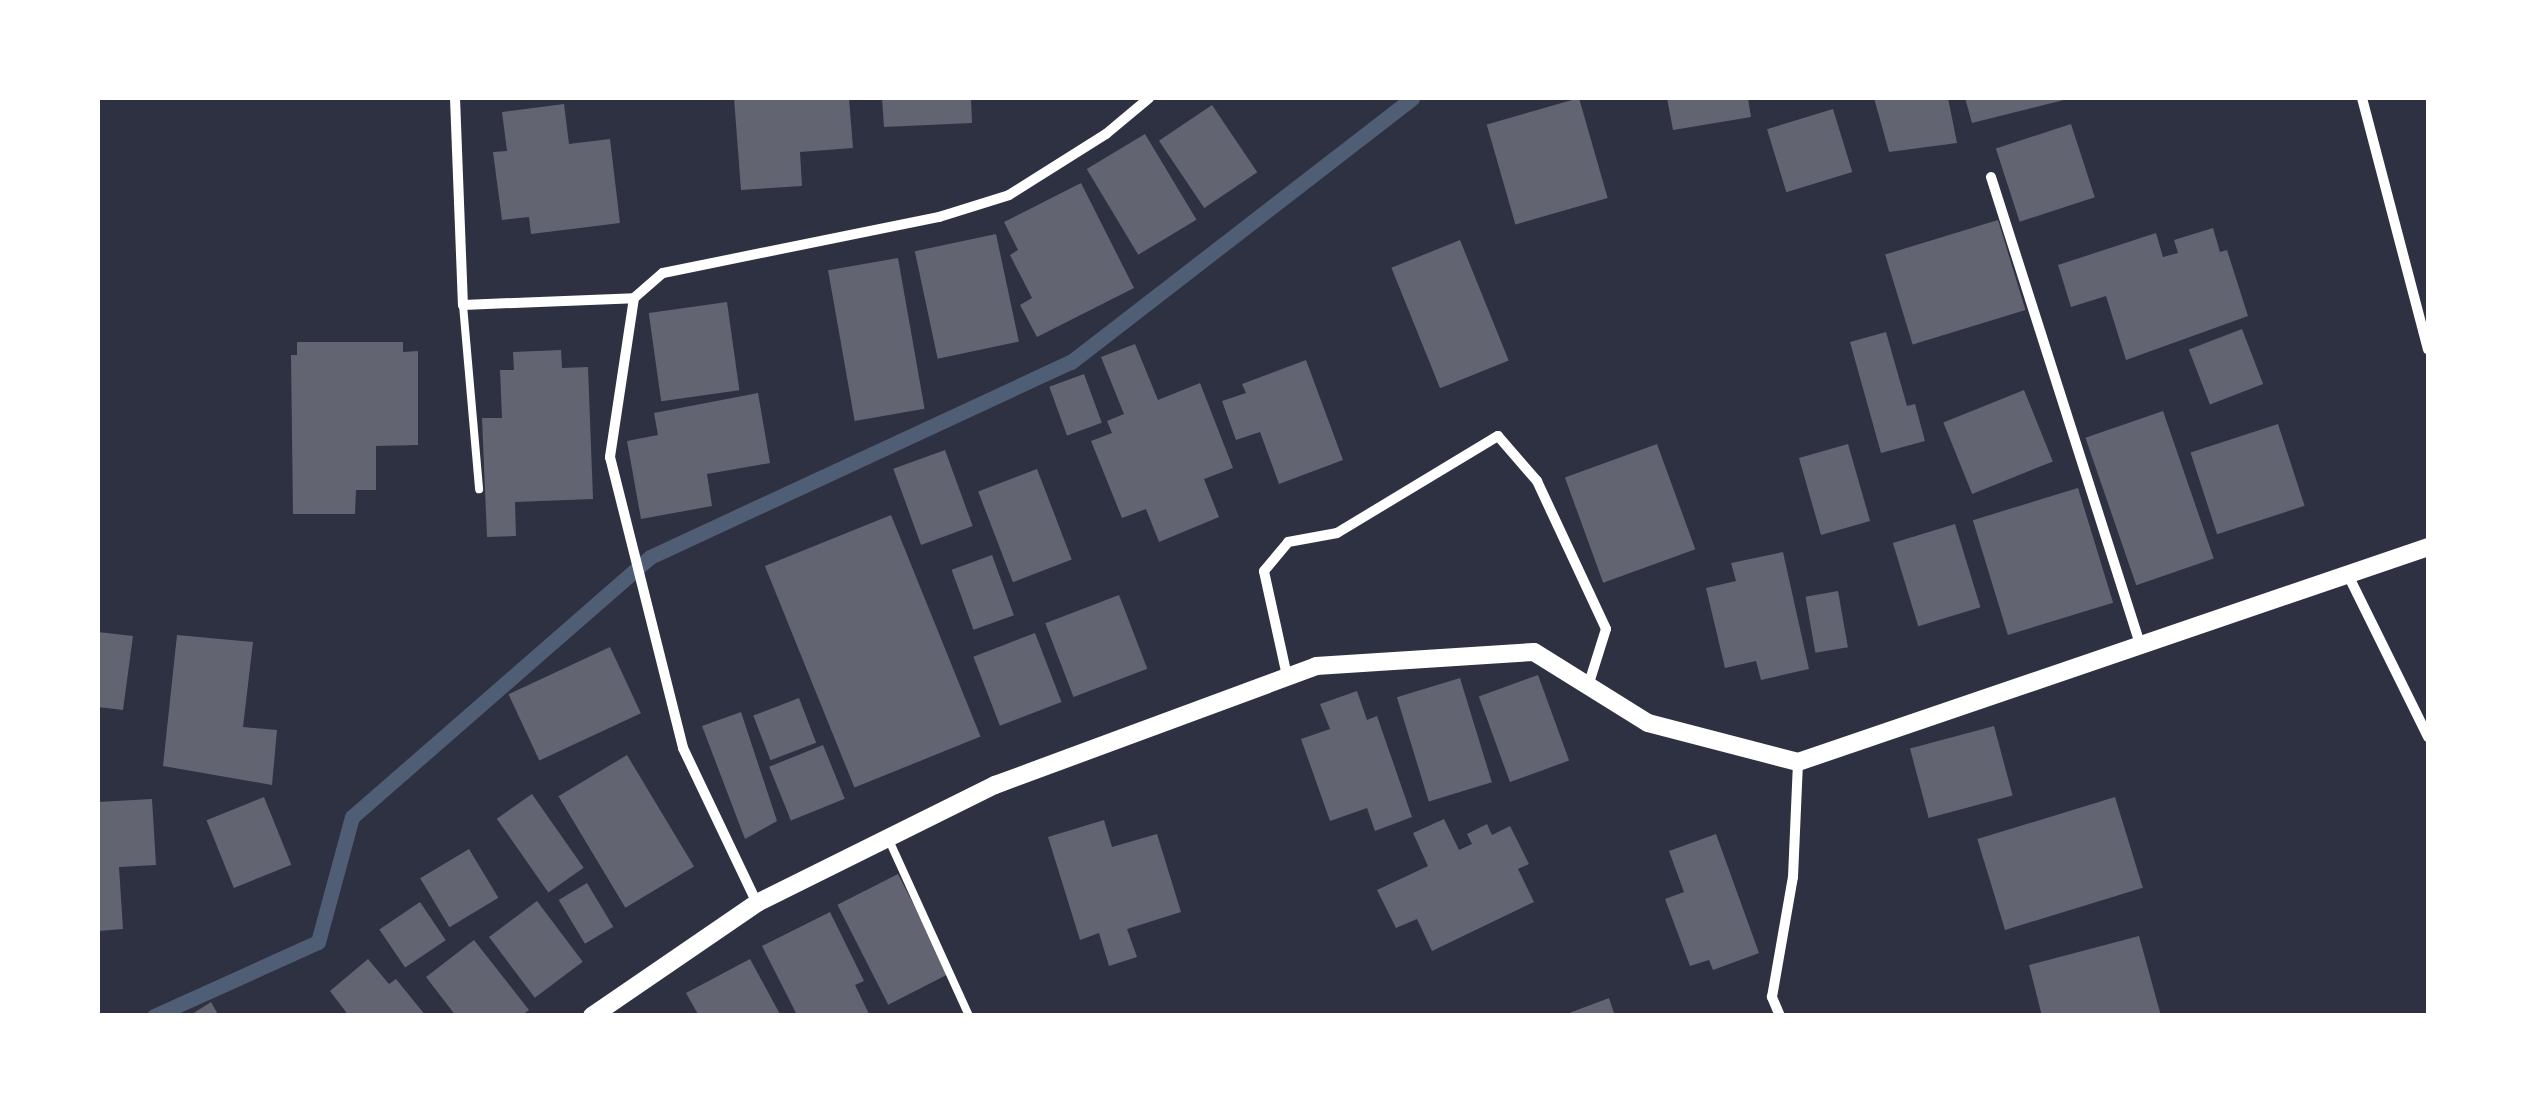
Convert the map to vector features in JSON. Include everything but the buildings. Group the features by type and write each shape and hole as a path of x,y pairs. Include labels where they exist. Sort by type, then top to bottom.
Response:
{"street":[{"path":"455,98 463,305 634,298 663,273 939,217 1009,195 1106,134 1149,98"},
{"path":"2362,98 2428,349"},
{"path":"1991,177 2141,649"},
{"path":"634,298 610,457 683,748 757,903"},
{"path":"1287,676 1264,571 1288,542 1337,533 1498,436 1537,481 1606,629 1588,686"},
{"path":"592,1016 757,903 995,785 1316,666 1534,652 1648,723 1798,762 2141,649 2428,547"},
{"path":"2348,574 2428,737"},
{"path":"1780,1016 1772,996 1793,877 1798,762"}],"lane":[{"path":"463,305 479,489"},
{"path":"888,838 969,1016"}],"waterway":[{"path":"154,1016 318,942 352,817 650,557 1071,362 1412,98"}]}
